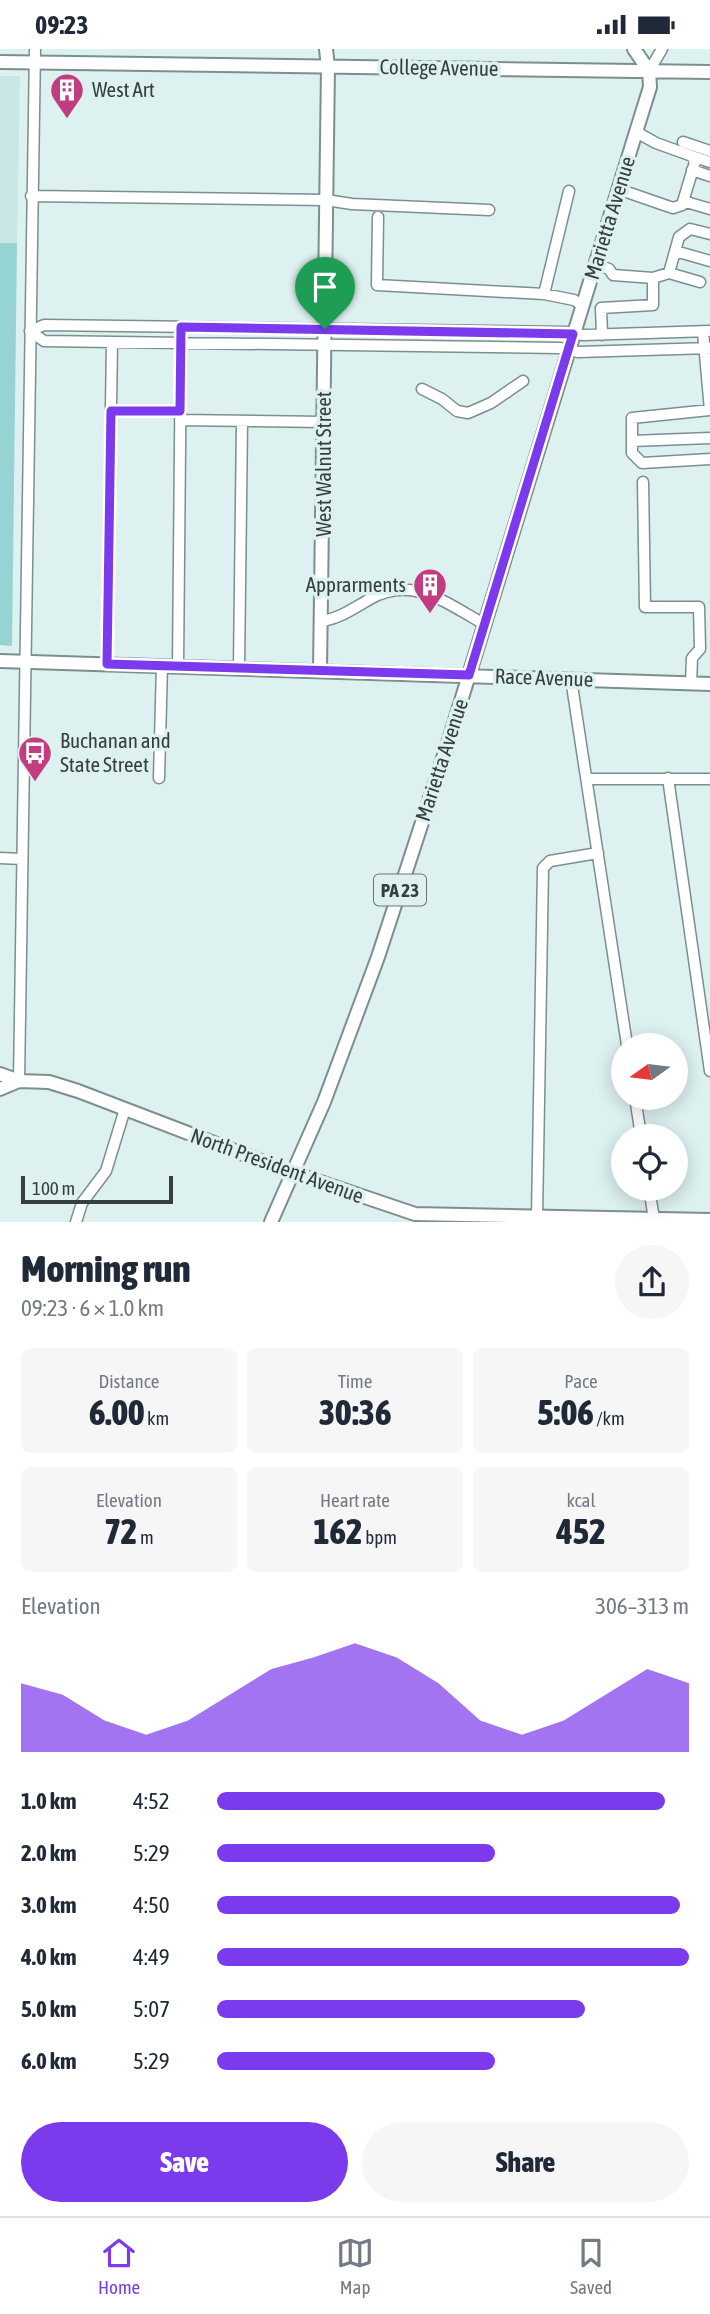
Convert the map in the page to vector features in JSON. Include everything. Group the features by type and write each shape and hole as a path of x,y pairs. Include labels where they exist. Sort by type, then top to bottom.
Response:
{"main road":[{"name":"West Walnut Street","path":"320,670 328,67 326,49"},
{"path":"634,49 649,71"},
{"name":"College Avenue","path":"0,62 710,72"},
{"name":"Marietta Avenue","path":"271,1222 324,1103 362,1004 449,740 650,86 649,71"},
{"name":"Race Avenue","path":"0,661 710,684"},
{"name":"North President Avenue","path":"0,1074 19,1081 41,1081 61,1086 293,1173 415,1214 585,1220 710,1220"},
{"name":"North President Avenue","path":"0,1089 19,1081"}],"street":[{"path":"19,1081 35,49"},
{"name":"Marietta Avenue","path":"649,71 662,49"},
{"path":"636,132 656,143 710,162"},
{"path":"683,142 710,151"},
{"path":"618,189 673,208 682,205 695,162 692,156"},
{"path":"692,170 710,176"},
{"path":"544,294 569,191"},
{"path":"31,196 326,200 489,210"},
{"path":"682,201 710,209"},
{"path":"377,217 377,285 544,294 574,300 582,305"},
{"path":"669,273 679,237 690,229 710,234"},
{"path":"675,251 710,261"},
{"path":"595,264 609,269 613,275 653,278 669,273 701,282"},
{"path":"602,335 601,308 653,305 653,278"},
{"path":"30,331 44,325 602,335 707,332 710,410 632,418 632,453 642,463 710,459"},
{"path":"178,666 181,327"},
{"path":"30,331 44,341 578,352 707,348"},
{"path":"107,664 111,342"},
{"path":"422,389 442,399 457,411 468,414 491,403 523,381"},
{"path":"111,411 242,421 324,422"},
{"path":"239,668 242,421"},
{"path":"632,441 710,437"},
{"path":"643,482 645,607 699,607 700,649 692,659 691,683"},
{"path":"321,621 332,620 386,590 425,592 484,624"},
{"path":"159,778 162,666"},
{"path":"571,679 625,1033"},
{"path":"668,778 710,1071"},
{"path":"587,779 710,779"},
{"path":"537,1217 542,868 550,861 598,853"},
{"path":"0,858 22,859"},
{"path":"76,1222 82,1203 106,1171 125,1109"},
{"path":"651,1201 654,1219"}],"shaded area":[{"path":"0,76 20,76 17,243 0,243"},
{"path":"0,243 17,243 12,646 0,645"}],"place":[{"name":"West Art","path":"67,120"},
{"name":"Apprarments","path":"430,615"},
{"name":"Buchanan and State Street","path":"35,783"}],"route":[{"path":"181,327 325,329 573,334 469,675 107,664 111,411 180,411 181,327"}]}
